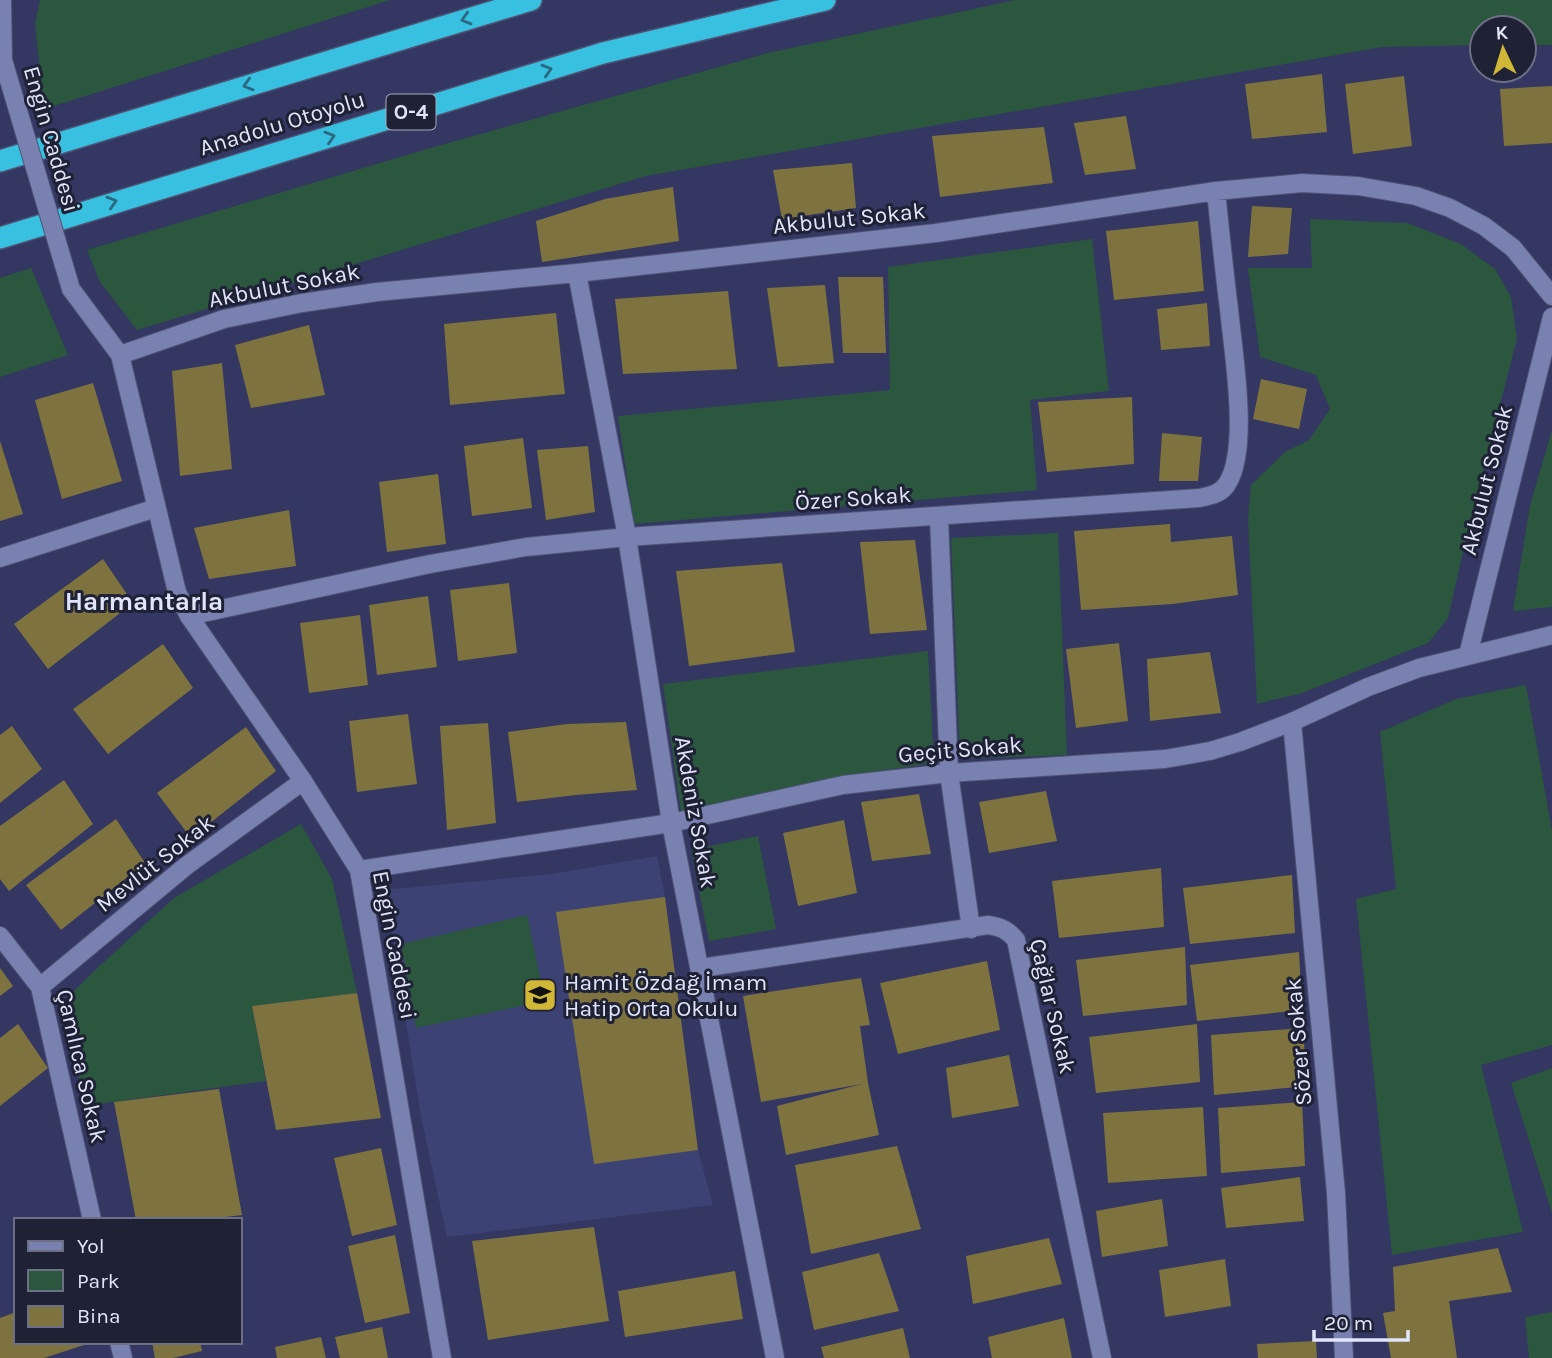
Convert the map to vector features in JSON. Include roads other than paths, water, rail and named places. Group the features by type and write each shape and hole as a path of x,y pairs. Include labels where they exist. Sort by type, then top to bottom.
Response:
{"highway":[{"name":"Anadolu Otoyolu","path":"0,161 531,0"},
{"name":"Anadolu Otoyolu","path":"0,237 603,53 825,0"}],"street":[{"name":"Engin Caddesi","path":"2,0 3,60 71,289 120,355 177,592 189,616 303,781 359,870 442,1358"},
{"name":"Akbulut Sokak","path":"120,355 225,319 302,303 377,292 936,233 1216,191 1302,183 1359,186 1416,196 1450,208 1484,226 1513,247 1552,296"},
{"name":"Özer Sokak","path":"189,616 430,564 526,547 626,537 1214,495 1226,486 1234,466 1238,436 1237,388 1216,191"},
{"name":"Akdeniz Sokak","path":"577,273 626,537 671,823 775,1358"},
{"name":"Akbulut Sokak","path":"1468,654 1552,317"},
{"path":"0,558 156,508"},
{"path":"939,516 949,773 971,929"},
{"path":"1552,635 1552,648"},
{"name":"Geçit Sokak","path":"359,870 671,823 843,785 949,773 1165,759 1240,743 1368,687 1419,668 1552,635"},
{"name":"Sözer Sokak","path":"1292,722 1336,1193 1344,1358"},
{"name":"Mevlüt Sokak","path":"40,987 186,866 303,781"},
{"name":"Çağlar Sokak","path":"701,968 989,925 1000,926 1010,932 1016,940 1102,1358"},
{"name":"Çamlıca Sokak","path":"0,936 40,987 92,1218"}],"place":[{"name":"Hamit Özdağ İmam Hatip Orta Okulu","path":"540,995"}],"district":[{"name":"Harmantarla","path":"144,601"}]}
